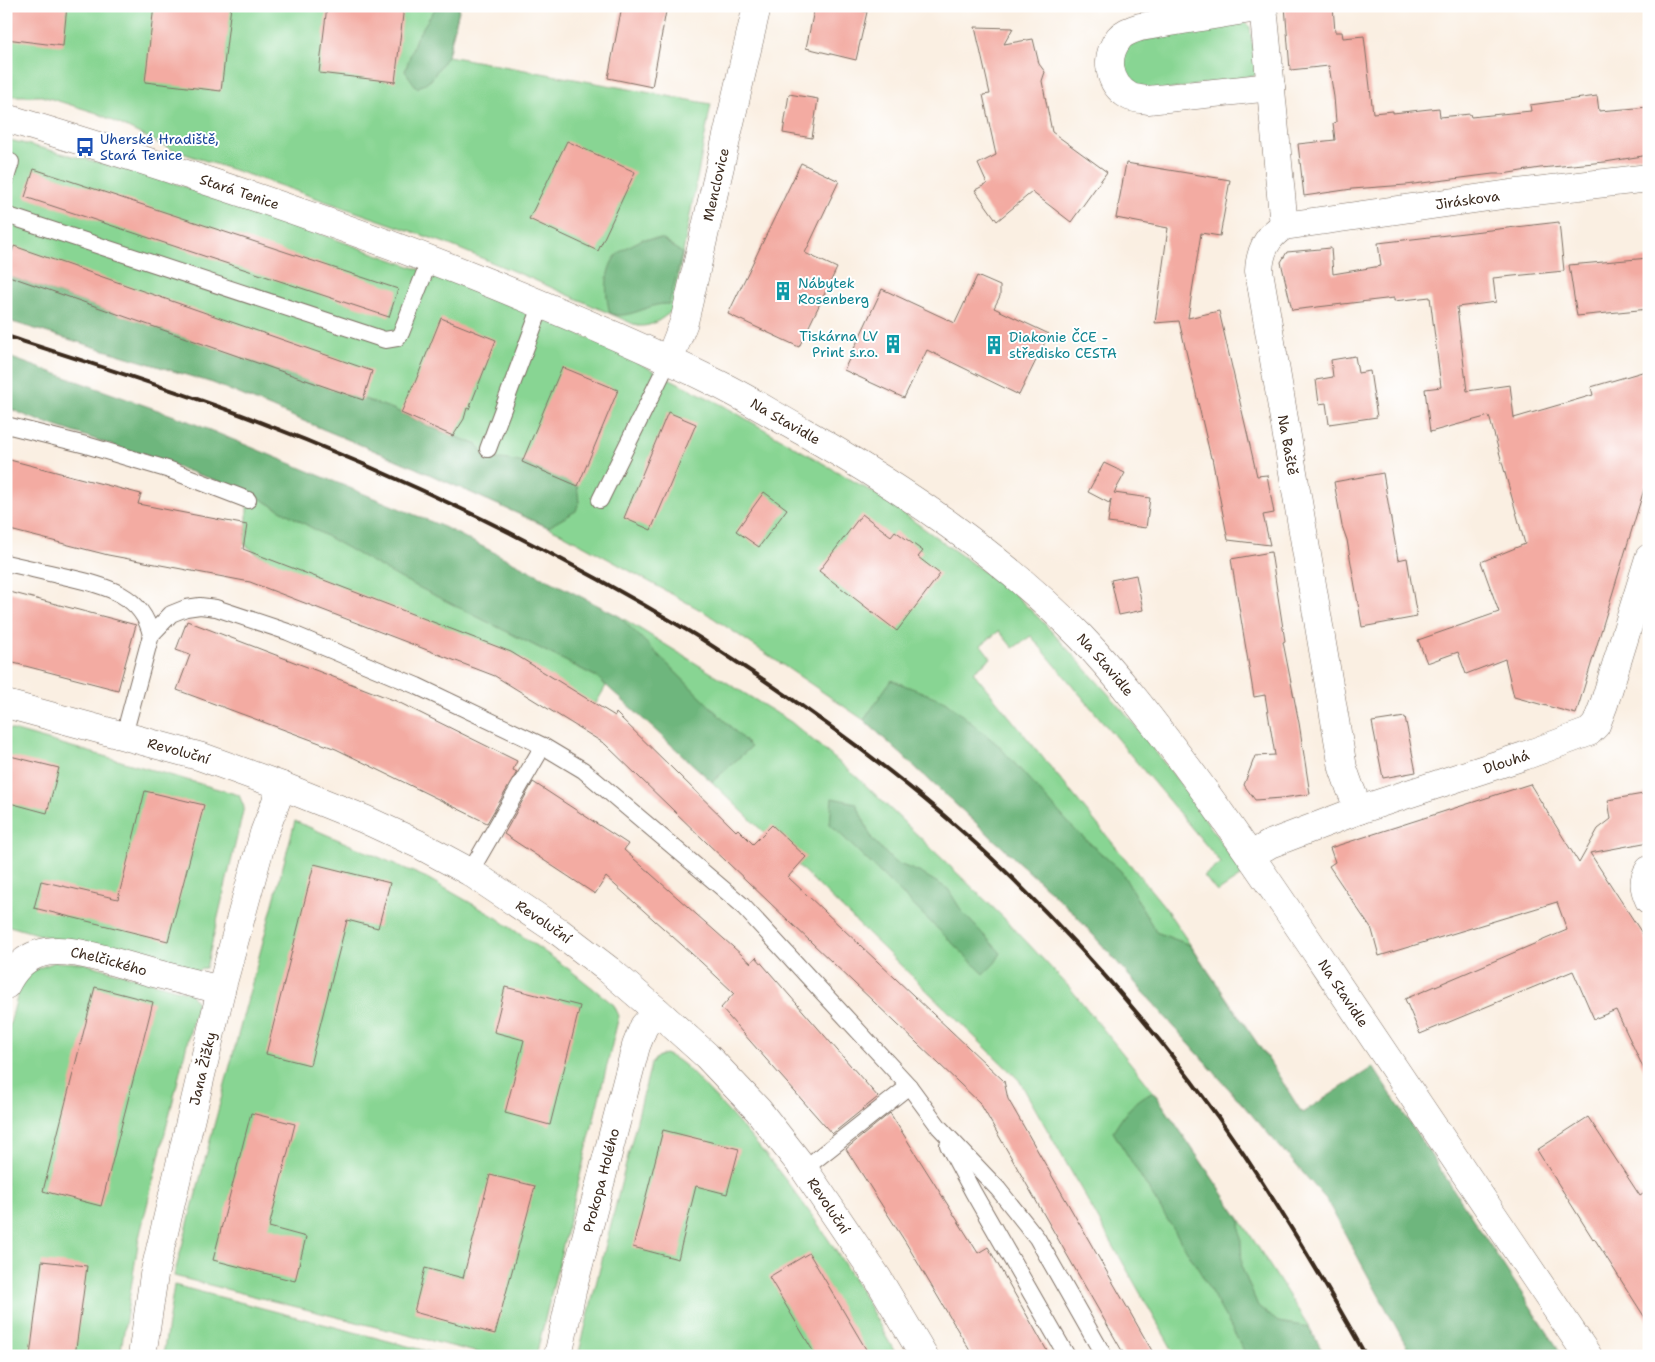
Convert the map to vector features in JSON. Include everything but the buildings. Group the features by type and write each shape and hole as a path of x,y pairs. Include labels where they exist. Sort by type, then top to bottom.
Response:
{"street":[{"name":"Menclovice","path":"669,360 684,322 712,194 757,6"},
{"path":"1271,86 1148,100 1131,97 1122,91 1111,78 1109,69 1111,51 1120,37 1129,31 1263,7 1271,86 1284,226"},
{"name":"Stará Tenice","path":"6,118 264,198 385,242"},
{"name":"Jiráskova","path":"1284,226 1517,193 1649,178"},
{"name":"Na Baště","path":"1284,226 1271,236 1262,250 1259,260 1259,271 1344,768 1359,810"},
{"name":"Na Stavidle","path":"385,242 604,330 717,383 861,466 949,525 1012,573 1083,640 1136,699 1251,855 1588,1356"},
{"name":"Dlouhá","path":"1251,855 1270,844 1359,810 1524,756 1581,736 1593,728 1598,722 1604,704 1649,558"},
{"name":"Revoluční","path":"6,704 202,757 282,786 418,844 470,872 558,931 609,970 657,1011 706,1055 758,1110 804,1169 877,1277 924,1356"},
{"name":"Jana Žižky","path":"142,1356 156,1267 221,990 264,833 282,786"},
{"path":"1649,870 1644,878 1644,886 1649,900"},
{"name":"Chelčického","path":"6,985 23,962 38,954 58,951 85,955 221,990"},
{"name":"Prokopa Holého","path":"558,1356 572,1291 636,1046 644,1026 657,1011"}],"lane":[{"path":"6,215 385,340 397,338 401,333 430,259"},
{"path":"488,449 542,304"},
{"path":"600,500 669,360"},
{"path":"6,425 86,445 170,470 248,500"},
{"path":"6,563 101,585 123,595 140,610 148,622 151,635 124,735"},
{"path":"151,635 171,614 186,608 200,606 216,608 288,632 417,686 543,746 583,770 741,904 909,1086 939,1127 998,1189 1037,1238 1104,1356"},
{"path":"470,872 543,746"},
{"path":"804,1169 909,1086"},
{"path":"939,1127 973,1192 1067,1356"}],"green space":[{"path":"6,6 460,6 448,56 711,104 672,311 652,324 638,326 445,243 173,150 97,113 42,96 6,96"},
{"path":"437,6 460,6 447,56 431,80 417,88 405,71 416,38"},
{"path":"1245,22 1250,27 1255,75 1161,91 1128,85 1121,56 1132,42"},
{"path":"6,139 159,178 263,213 451,281 591,339 724,406 876,494 1012,592 1042,621 1122,709 1186,791 1243,875 1217,892 1204,876 1221,863 1031,636 1013,648 999,631 981,645 991,658 973,672 1164,906 1270,1062 1275,1141 1073,912 864,720 706,613 563,534 409,465 213,383 6,320"},
{"path":"643,239 662,239 682,253 669,304 661,304 621,315 610,313 607,299 607,283 612,262 622,251"},
{"path":"6,275 393,409 430,427 478,445 486,459 510,460 554,474 577,484 579,502 576,511 548,527 409,465 213,383 6,320"},
{"path":"6,356 183,419 444,527 619,616 751,747 712,782 597,677 400,578 247,491 29,417 6,407"},
{"path":"247,491 404,579 597,677 606,686 595,705 260,556 244,544 247,525"},
{"path":"619,616 791,722 858,778 1006,920 1070,988 1153,1091 1240,1219 1309,1327 1325,1356 1176,1356 1019,1080 712,782 750,747"},
{"path":"891,680 945,701 997,744 1074,829 1121,871 1156,932 1190,945 1270,1062 1302,1113 1373,1067 1563,1356 1412,1356 1326,1199 1073,912 864,720"},
{"path":"6,728 239,795 244,807 206,968 196,971 61,941 6,925"},
{"path":"832,798 856,803 872,839 894,862 921,873 948,889 963,913 1001,953 995,963 984,974 830,824"},
{"path":"295,821 427,878 497,918 570,970 614,1005 619,1016 536,1356 491,1356 174,1276"},
{"path":"55,962 83,963 190,993 197,1003 139,1238 120,1356 6,1356 6,1039 21,982 36,969"},
{"path":"665,1054 683,1064 694,1075 748,1134 786,1181 822,1230 860,1289 897,1356 578,1356 651,1064 657,1057"},
{"path":"1153,1091 1240,1219 1242,1268 1258,1306 1278,1322 1309,1327 1325,1356 1247,1356 1200,1272 1113,1132 1130,1108"},
{"path":"174,1285 446,1356 163,1356"}],"railway":[{"path":"6,336 239,414 356,461 470,513 581,570 690,632 764,680 889,770 948,819 1005,871 1069,937 1160,1041 1217,1115 1243,1153 1337,1304 1366,1356"}],"place":[{"name":"Uherské Hradiště, Stará Tenice","path":"85,147"},
{"name":"Nábytek Rosenberg","path":"783,291"},
{"name":"Tiskárna LV Print s.r.o.","path":"893,344"},
{"name":"Diakonie ČCE - středisko CESTA","path":"994,345"}]}
